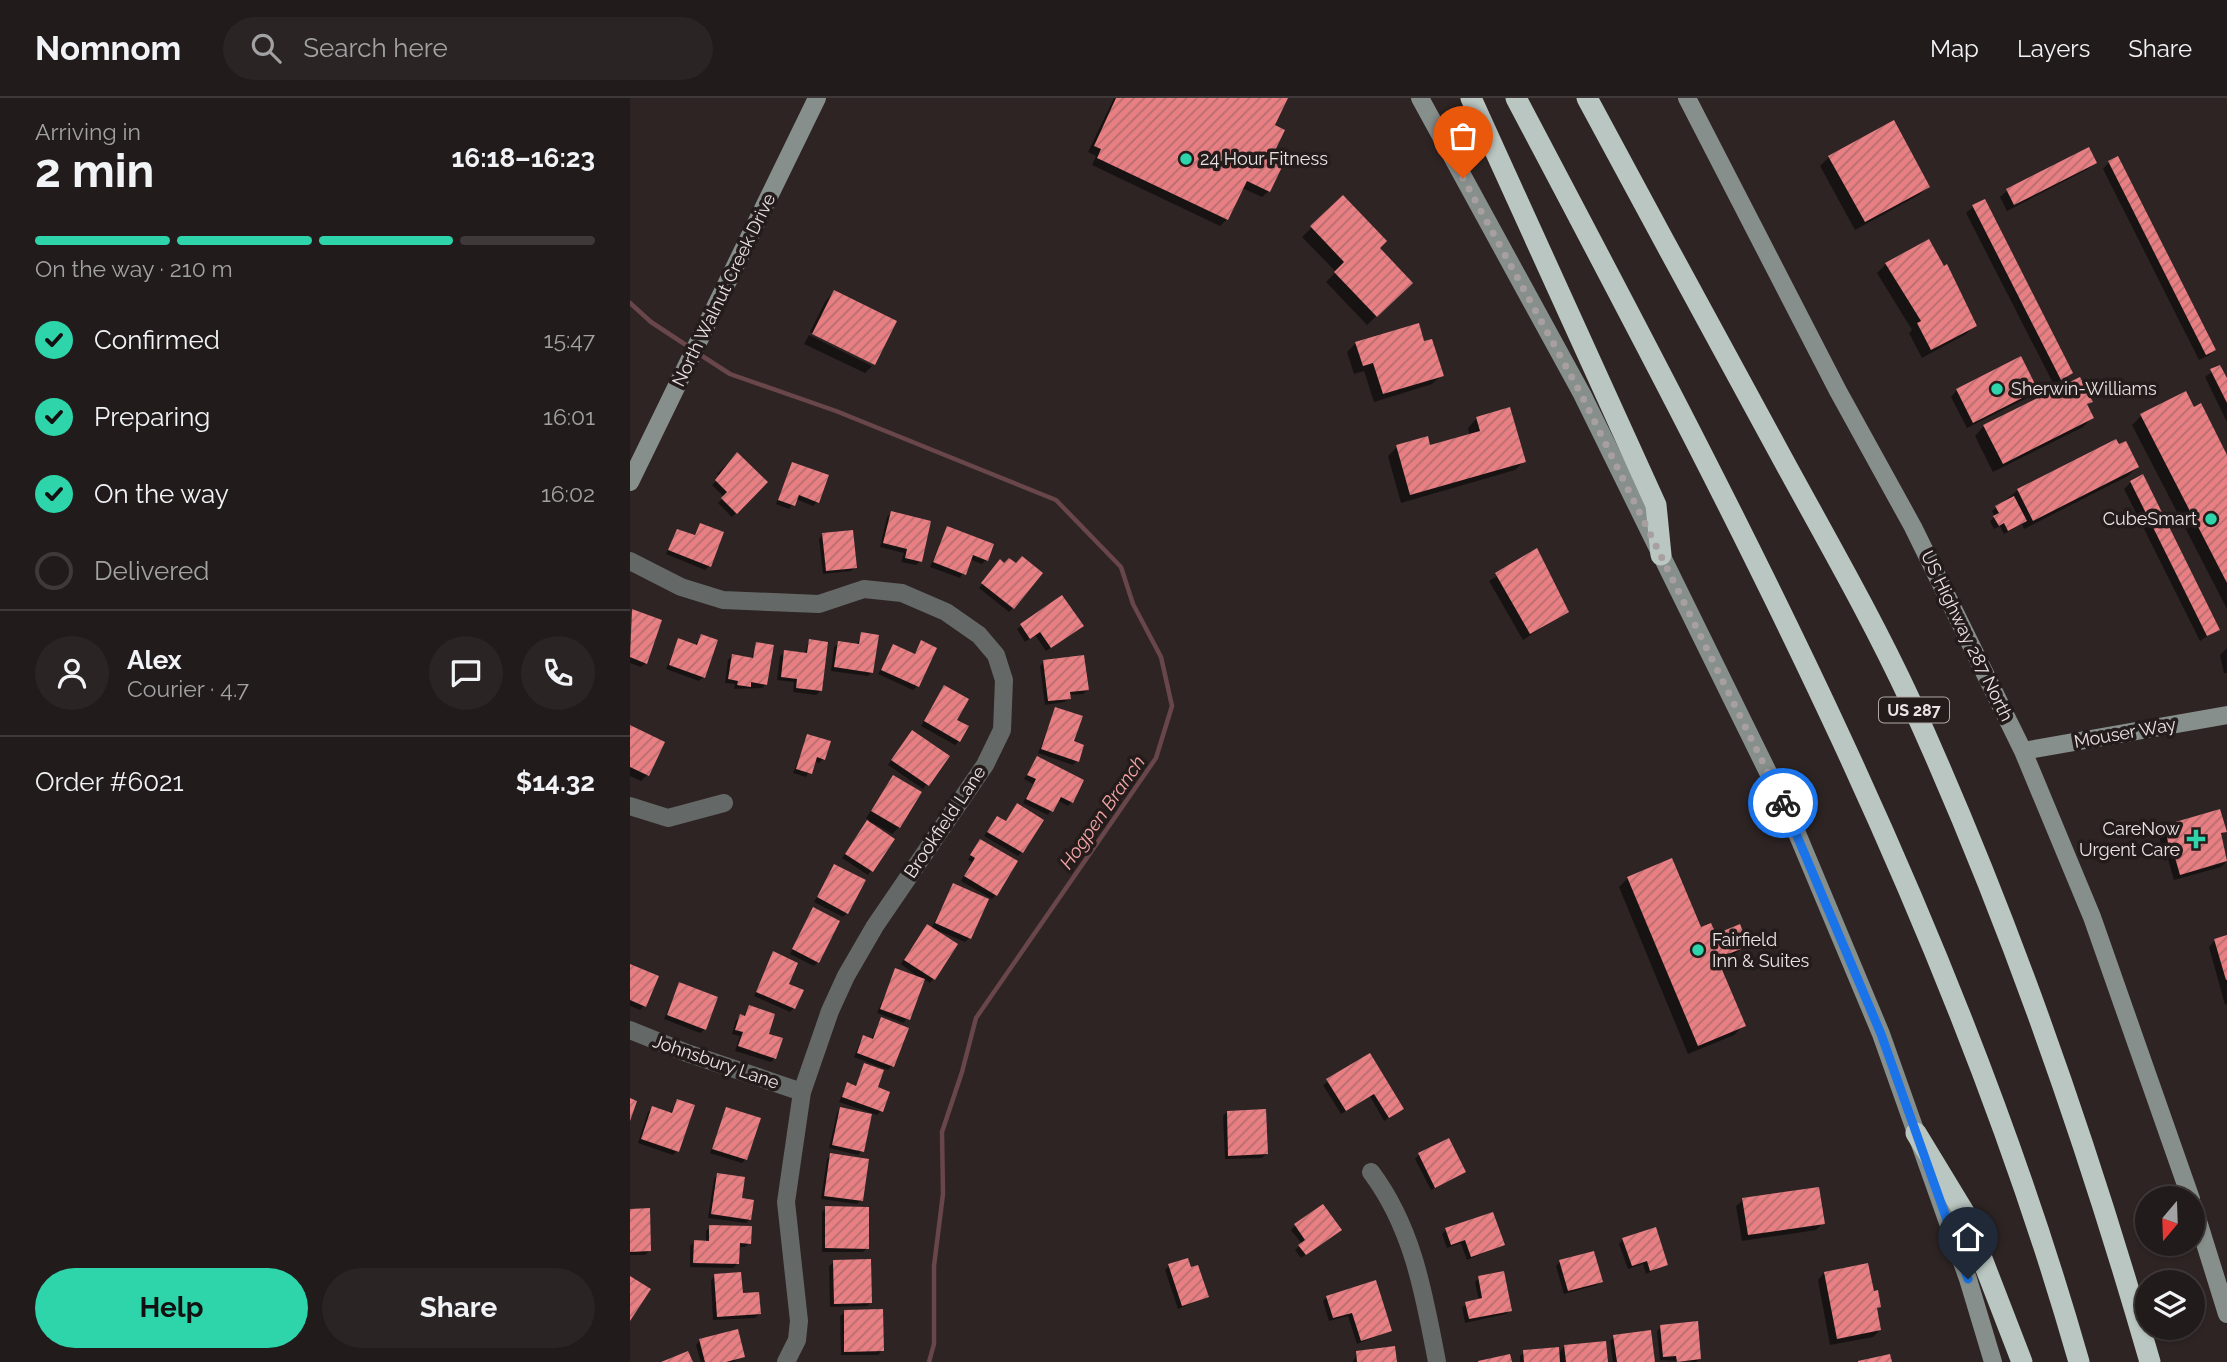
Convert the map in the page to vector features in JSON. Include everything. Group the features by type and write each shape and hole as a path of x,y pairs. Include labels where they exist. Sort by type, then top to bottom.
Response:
{"highway":[{"path":"1471,98 1656,505 1661,555"},
{"path":"1516,98 1786,621 1907,883 2021,1178 2079,1362"},
{"name":"US 287","path":"1587,98 1848,579 1933,752 2014,945 2080,1130 2150,1362"},
{"path":"1916,1133 1964,1212 2022,1362"}],"main road":[{"name":"North Walnut Creek Drive","path":"630,482 817,98"},
{"path":"1420,98 1581,394 1791,819 1877,1024 1968,1279 1993,1362"},
{"name":"US Highway 287 North","path":"1688,98 1838,391 1913,527 2023,751 2092,917 2186,1186"},
{"name":"Mouser Way","path":"2023,751 2227,715"},
{"path":"2205,1243 2227,1314"}],"street":[{"name":"Brookfield Lane","path":"630,562 681,587 723,600 819,604 864,589 902,593 946,612 979,635 996,655 1004,680 1002,730 985,765 875,926 852,966 830,1011 802,1092 786,1202 799,1321 797,1340 786,1362"},
{"path":"630,806 668,818 724,803"},
{"name":"Johnsbury Lane","path":"630,1031 802,1092"},
{"path":"1371,1172 1392,1200 1418,1264 1437,1362"}],"building":[{"name":"24 Hour Fitness","path":"1116,98 1288,98 1275,125 1285,130 1270,161 1282,167 1270,192 1247,181 1228,220 1097,158 1101,149 1094,146"},
{"path":"1894,120 1930,187 1865,222 1828,156"},
{"path":"2089,147 2097,163 2014,205 2006,189"},
{"path":"2118,156 2216,350 2206,355 2108,161"},
{"path":"1343,195 1387,241 1380,248 1413,283 1377,317 1334,272 1344,262 1310,226"},
{"path":"1985,199 2073,373 2061,380 1972,205"},
{"path":"1929,239 1944,266 1947,264 1977,326 1931,350 1917,323 1921,321 1885,263"},
{"path":"834,290 897,321 875,365 812,334"},
{"path":"1419,323 1424,341 1432,339 1444,376 1383,394 1373,363 1363,366 1355,342"},
{"name":"Sherwin-Williams","path":"2021,356 2038,390 1973,423 1956,389"},
{"path":"2220,365 2227,378 2227,403 2210,369"},
{"path":"2080,377 2093,402 2087,404 2094,418 2003,464 1983,425"},
{"name":"CubeSmart","path":"2186,391 2194,407 2201,403 2227,455 2227,583 2140,414"},
{"path":"1510,407 1526,462 1410,495 1396,445 1428,436 1430,445 1480,431 1476,417"},
{"name":"CubeSmart","path":"2116,439 2119,444 2126,441 2139,467 2033,521 2017,489"},
{"path":"737,452 768,482 737,514 721,498 727,492 715,480"},
{"path":"792,462 829,475 819,503 799,495 795,506 778,500"},
{"name":"CubeSmart","path":"2143,474 2220,630 2207,636 2130,481"},
{"path":"2014,496 2027,521 2008,531 2004,523 1999,526 1993,516 1999,513 1995,506"},
{"path":"891,511 931,521 922,562 905,558 907,549 883,543"},
{"path":"700,523 724,532 711,567 668,550 677,529 695,535"},
{"path":"947,526 994,544 988,561 973,555 966,575 933,562"},
{"path":"853,530 857,568 826,571 822,533"},
{"path":"1537,548 1569,612 1530,634 1495,573"},
{"path":"1022,556 1043,573 1014,609 981,583 1000,559 1004,563 1009,558 1016,563"},
{"path":"1062,595 1084,626 1051,648 1040,632 1030,639 1020,624"},
{"path":"632,609 662,620 647,664 630,657"},
{"path":"861,632 879,635 873,673 834,667 838,641 859,644"},
{"path":"701,634 718,640 705,678 669,665 678,638 697,645"},
{"path":"809,639 828,642 822,691 796,688 797,679 781,677 784,650 807,653"},
{"path":"921,640 937,648 919,687 881,670 893,644 915,654"},
{"path":"756,642 774,645 767,685 751,682 751,687 737,685 738,681 728,679 732,654 753,658"},
{"path":"1084,655 1089,690 1070,692 1071,699 1048,701 1043,660"},
{"path":"944,685 969,699 957,720 969,726 960,742 924,721"},
{"path":"1055,707 1083,716 1074,741 1084,745 1079,762 1041,749"},
{"path":"630,725 665,742 649,776 630,767"},
{"path":"912,730 950,756 929,786 891,760"},
{"path":"807,734 831,741 825,760 817,757 812,774 796,769"},
{"path":"1037,756 1084,780 1073,803 1061,797 1053,812 1026,799 1036,779 1027,775"},
{"path":"893,775 922,792 900,828 871,811"},
{"path":"1017,803 1044,820 1023,853 987,832 997,816 1006,821"},
{"name":"CareNow Urgent Care","path":"2220,809 2227,832 2221,833 2227,861 2180,875 2174,854 2170,855 2165,825"},
{"path":"867,820 895,839 873,872 845,854"},
{"path":"980,839 1018,861 997,896 964,876 975,858 970,855"},
{"name":"Fairfield Inn & Suites","path":"1672,858 1701,927 1711,923 1716,934 1740,924 1749,946 1728,954 1730,961 1720,965 1746,1026 1698,1046 1627,877"},
{"path":"834,864 866,880 848,914 817,897"},
{"path":"953,883 989,899 971,939 935,923"},
{"path":"813,907 840,921 819,963 792,949"},
{"path":"927,924 958,944 935,980 904,960"},
{"path":"2227,935 2227,980 2226,980 2214,939"},
{"path":"773,951 798,963 789,984 804,990 795,1009 756,992"},
{"path":"630,964 659,976 646,1007 630,1000"},
{"path":"895,968 925,979 910,1020 880,1009"},
{"path":"679,982 718,997 706,1030 667,1015"},
{"path":"749,1005 775,1014 769,1034 783,1038 776,1059 738,1046 743,1032 735,1030 740,1014 745,1016"},
{"path":"881,1017 909,1028 894,1067 857,1053 863,1035 873,1039"},
{"path":"1370,1053 1404,1109 1389,1118 1374,1094 1346,1111 1326,1079"},
{"path":"864,1063 884,1070 878,1087 890,1092 883,1112 842,1097 847,1082 856,1086"},
{"path":"630,1098 637,1101 630,1121"},
{"path":"677,1099 695,1105 679,1152 641,1139 652,1106 672,1113"},
{"path":"726,1107 761,1118 747,1160 712,1149"},
{"path":"840,1107 872,1114 864,1152 832,1145"},
{"path":"1266,1109 1268,1154 1228,1156 1227,1111"},
{"path":"1449,1138 1466,1172 1435,1188 1418,1153"},
{"path":"830,1153 869,1159 863,1201 824,1196"},
{"path":"717,1173 745,1177 742,1198 754,1200 751,1220 711,1214"},
{"path":"1819,1187 1825,1224 1748,1235 1742,1198"},
{"path":"1323,1204 1342,1230 1306,1255 1298,1245 1305,1240 1294,1224"},
{"path":"825,1206 869,1207 869,1249 825,1248"},
{"path":"650,1208 651,1251 630,1252 630,1209"},
{"path":"1493,1212 1505,1245 1471,1257 1465,1240 1451,1245 1445,1228"},
{"path":"709,1225 752,1226 751,1244 740,1243 739,1264 693,1263 694,1240 709,1241"},
{"path":"1656,1227 1668,1265 1650,1271 1647,1261 1632,1266 1622,1238"},
{"path":"1594,1251 1603,1282 1568,1291 1559,1260"},
{"path":"1188,1258 1191,1267 1198,1265 1209,1297 1182,1306 1168,1264"},
{"path":"871,1259 872,1303 834,1304 833,1260"},
{"path":"1868,1263 1874,1291 1878,1290 1881,1307 1877,1308 1881,1330 1837,1339 1824,1272"},
{"path":"1504,1271 1512,1311 1469,1319 1465,1302 1482,1298 1478,1276"},
{"path":"741,1272 743,1293 759,1292 761,1314 717,1317 714,1274"},
{"path":"630,1276 651,1289 630,1321"},
{"path":"1376,1280 1392,1331 1361,1341 1352,1313 1333,1318 1326,1296"},
{"path":"883,1309 884,1351 844,1352 844,1310"},
{"path":"1698,1321 1701,1359 1677,1362 1676,1356 1663,1357 1660,1325"},
{"path":"738,1329 745,1357 726,1362 705,1362 699,1339"},
{"path":"1651,1330 1655,1362 1617,1362 1613,1335"},
{"path":"1606,1341 1608,1362 1566,1362 1564,1345"},
{"path":"1395,1346 1397,1362 1357,1362 1356,1351"},
{"path":"1559,1347 1560,1362 1524,1362 1523,1350"},
{"path":"688,1351 693,1362 661,1362"},
{"path":"1510,1354 1512,1362 1478,1362 1478,1361"},
{"path":"1890,1354 1892,1362 1858,1362 1858,1361"}],"waterway":[{"name":"Hogpen Branch","path":"630,303 651,322 689,347"},
{"name":"Hogpen Branch","path":"696,352 730,374 836,411 1056,500 1121,567 1133,604 1161,657 1172,706 1156,758 976,1018 942,1132 943,1194 934,1266 934,1344 929,1362"}],"way so far":[{"path":"1463,178 1581,394 1783,803"}],"place":[{"name":"24 Hour Fitness","path":"1186,159"},
{"name":"Sherwin-Williams","path":"1997,389"},
{"name":"CubeSmart","path":"2211,519"},
{"name":"CareNow Urgent Care","path":"2196,839"},
{"name":"Fairfield Inn & Suites","path":"1698,950"}],"route":[{"path":"1783,803 1881,1034 1968,1279"}]}
